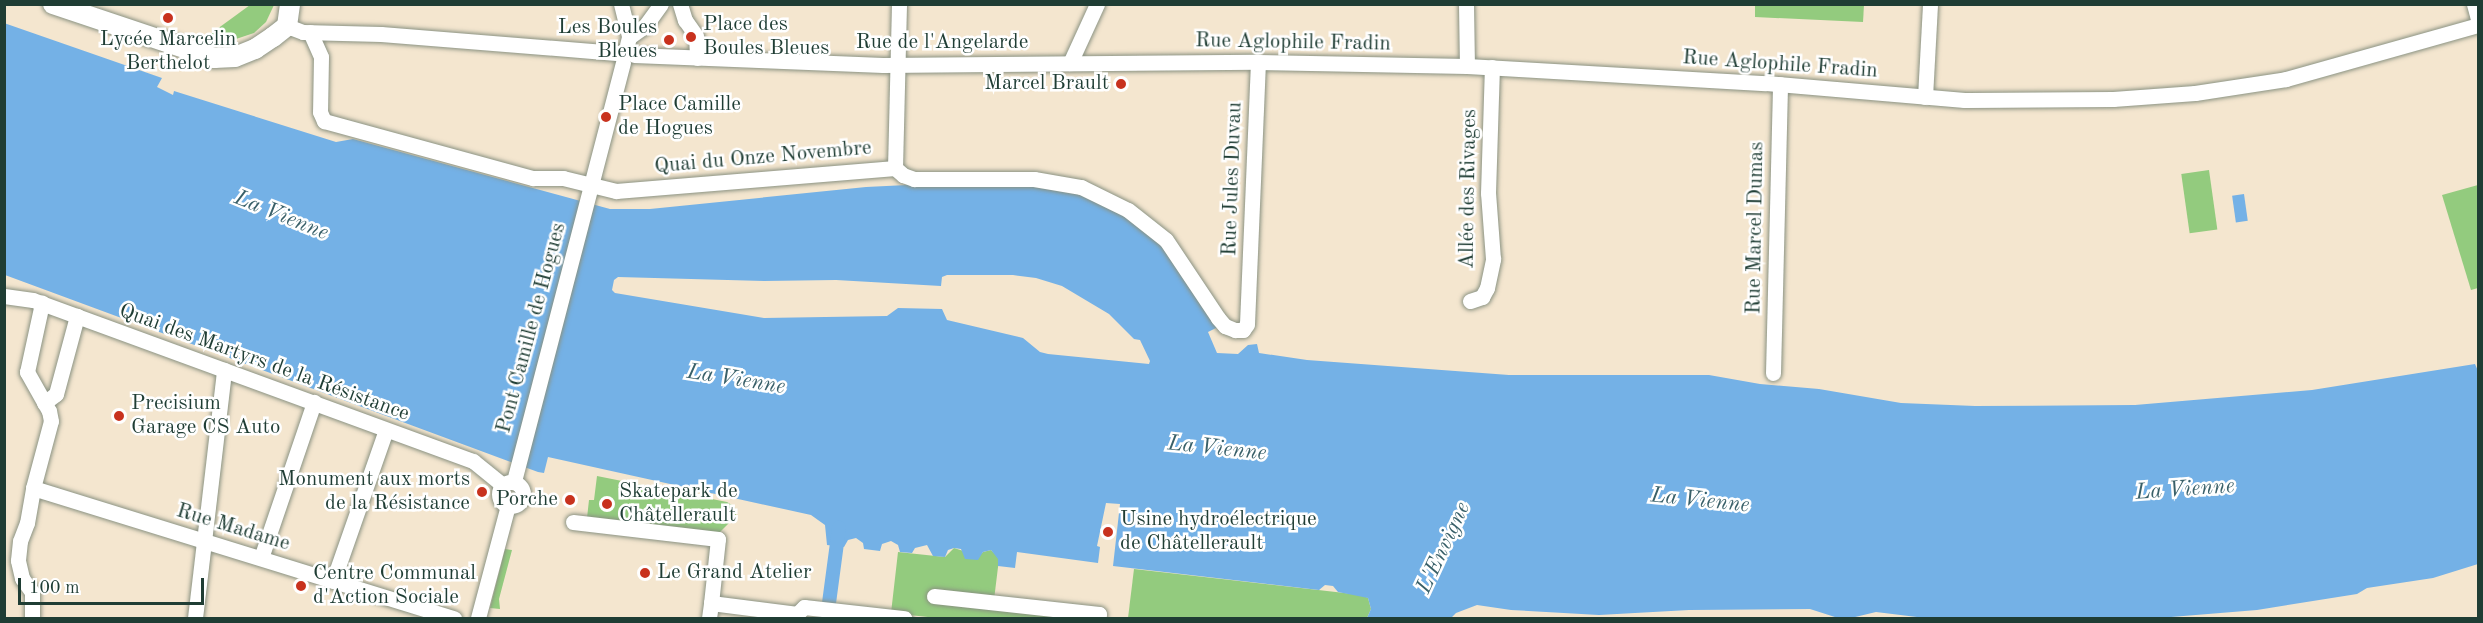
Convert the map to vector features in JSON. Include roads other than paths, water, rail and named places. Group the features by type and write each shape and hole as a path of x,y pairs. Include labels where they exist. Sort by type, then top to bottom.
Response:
{"main road":[{"path":"53,4 214,58 235,57 255,49 287,26 291,4"}],"street":[{"path":"591,186 626,51 621,4"},
{"path":"626,51 661,4"},
{"path":"680,4 685,20 696,36 697,58"},
{"path":"895,168 898,4"},
{"path":"1070,63 1098,4"},
{"path":"1466,4 1467,66"},
{"path":"1925,97 1930,4"},
{"path":"2474,4 2478,19"},
{"name":"Rue Aglophile Fradin","path":"1070,63 1258,62 1467,66 1780,84 1925,97 2113,99 2195,93 2314,73 2478,25"},
{"name":"Rue de l'Angelarde","path":"287,26 310,32 381,34 697,58 898,65 1070,63"},
{"name":"Quai du Onze Novembre","path":"310,32 321,57 320,112 324,120 533,178 563,178 605,190 626,191 895,168 903,175 914,179 1034,179 1081,187 1128,210 1166,240 1225,326 1244,330 1247,324 1249,298"},
{"name":"Rue Jules Duvau","path":"1249,298 1258,62"},
{"name":"Allée des Rivages","path":"1470,301 1482,297 1487,288 1493,259 1488,193 1492,67"},
{"name":"Rue Marcel Dumas","path":"1773,374 1780,84"},
{"name":"Pont Camille de Hogues","path":"478,618 508,506 516,505 523,496 520,485 511,478 591,186"},
{"name":"Quai des Martyrs de la Résistance","path":"4,296 42,303 473,461 511,478"},
{"path":"32,618 32,592 22,578 18,560 20,542 51,421 49,411 27,372 42,303"},
{"path":"44,403 56,394 77,316"},
{"path":"195,618 224,370"},
{"path":"261,558 314,402"},
{"path":"333,581 386,430"},
{"name":"Rue Madame","path":"33,488 454,618"},
{"path":"573,522 718,539 709,618"},
{"path":"934,596 1099,614 1098,618"},
{"path":"711,603 796,616 804,607 904,618"}],"water":[{"path":"4,23 162,78 157,87 173,95 174,91 336,142 353,139 610,209 650,209 866,187 948,183 1049,185 1082,194 1130,217 1161,242 1218,327 1208,332 1217,353 1238,354 1248,345 1257,344 1259,353 1307,360 1509,375 1709,375 1760,384 1819,389 1901,403 1975,406 2135,405 2312,390 2475,364 2478,371 2478,564 2433,578 2367,588 2357,594 2257,610 2159,618 1925,618 1876,612 1851,618 1838,618 1810,609 1689,610 1599,615 1511,610 1477,605 1456,613 1451,618 1367,618 1371,609 1368,598 1338,592 1333,586 1325,585 1319,590 1113,566 1120,504 1106,503 1097,546 1100,547 1098,563 1017,552 1015,568 998,566 998,559 991,550 983,552 978,560 965,559 961,549 954,548 948,550 945,557 933,556 927,545 915,548 912,553 900,552 898,545 891,541 882,544 880,551 864,549 863,543 856,538 848,540 844,547 827,545 825,525 811,515 548,457 544,473 538,472 5,275","holes":["947,275 1013,275 1036,278 1062,286 1109,314 1134,339 1140,340 1150,361 1149,364 1040,352 1023,338 947,320 942,309 898,308 887,316 764,318 615,293 612,290 614,280 618,277 764,281 836,280 941,286 942,277"]},
{"path":"2244,194 2248,221 2236,222 2232,196"}],"waterway":[{"path":"827,618 839,528"}],"place":[{"name":"Lycée Marcelin Berthelot","path":"168,18"},
{"name":"Place des Boules Bleues","path":"691,37"},
{"name":"Les Boules Bleues","path":"669,40"},
{"name":"Marcel Brault","path":"1121,84"},
{"name":"Place Camille de Hogues","path":"606,117"},
{"name":"Precisium Garage CS Auto","path":"119,416"},
{"name":"Monument aux morts de la Résistance","path":"482,492"},
{"name":"Porche","path":"570,500"},
{"name":"Skatepark de Châtellerault","path":"607,504"},
{"name":"Usine hydroélectrique de Châtellerault","path":"1108,532"},
{"name":"Le Grand Atelier","path":"645,573"},
{"name":"Centre Communal d'Action Sociale","path":"301,586"}],"water label":[{"name":"La Vienne","path":"281,216"},
{"name":"La Vienne","path":"736,380"},
{"name":"La Vienne","path":"1217,449"},
{"name":"La Vienne","path":"2185,490"},
{"name":"La Vienne","path":"1700,501"},
{"name":"L'Envigne","path":"1444,548"}]}
